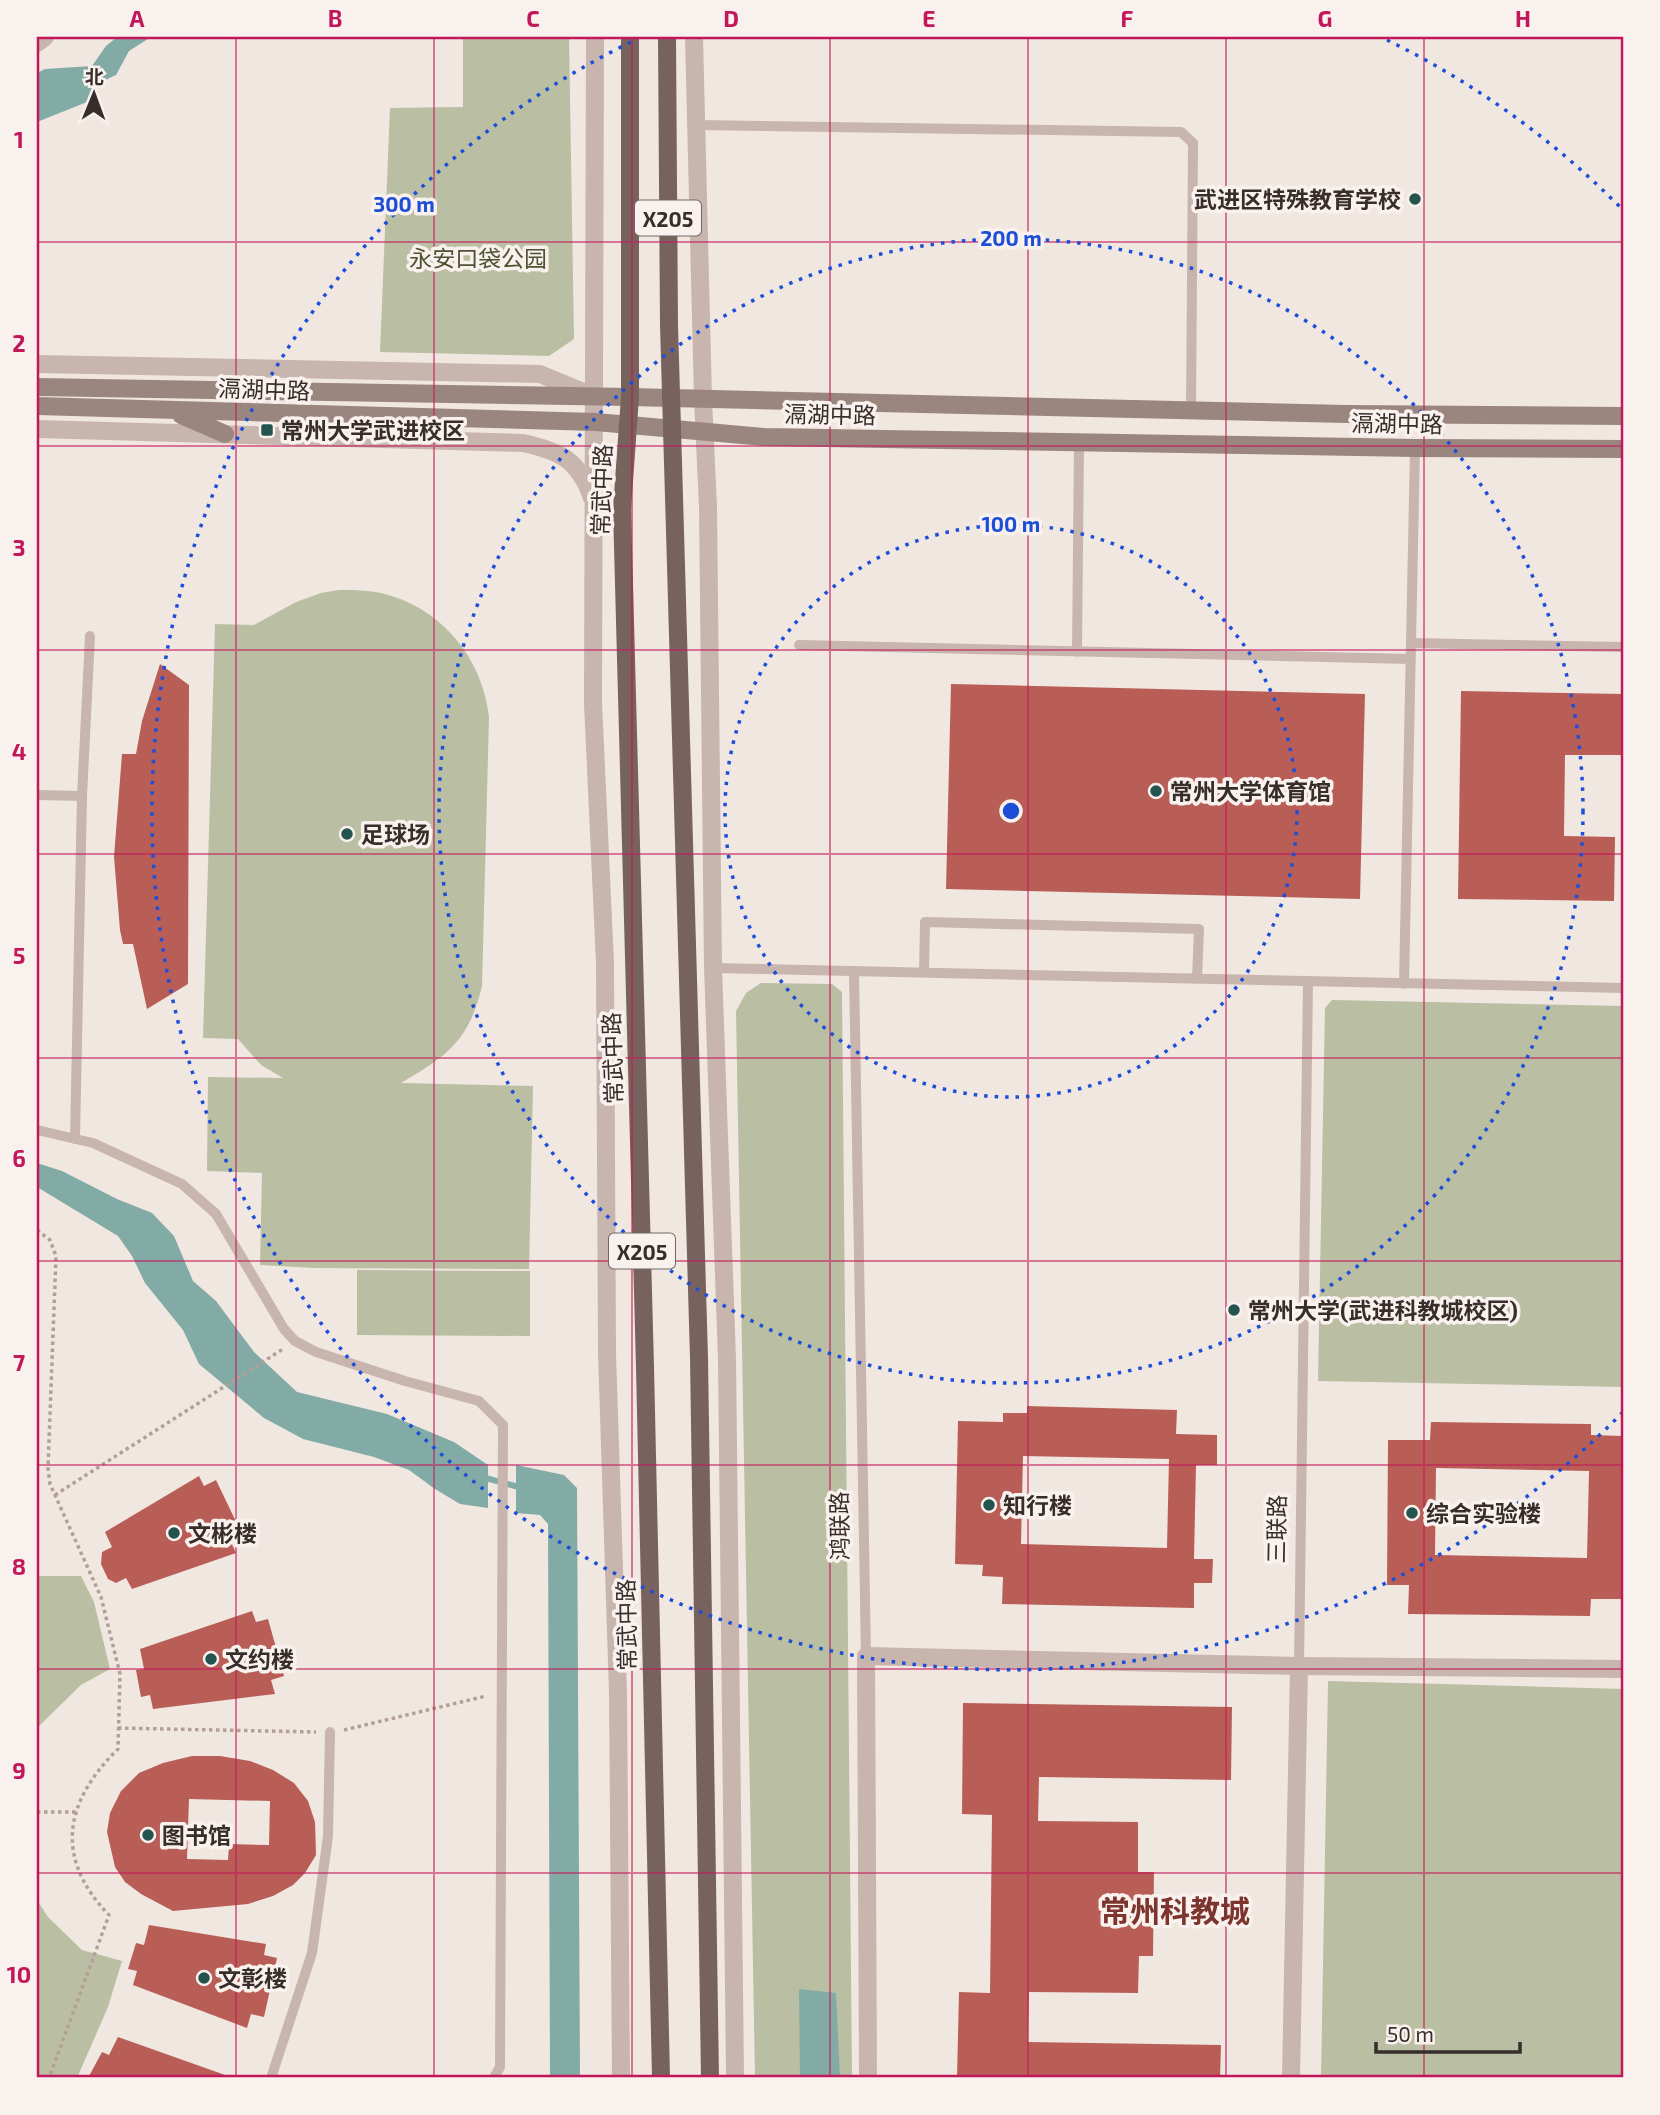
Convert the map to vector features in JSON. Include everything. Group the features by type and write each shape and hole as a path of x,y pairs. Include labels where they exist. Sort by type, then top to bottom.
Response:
{"main road":[{"name":"常武中路","path":"630,37 630,397 622,509 661,2078"},
{"name":"X205","path":"667,37 671,398 699,1359 710,2078"},
{"name":"滆湖中路","path":"37,387 630,397 1191,411 1623,416"},
{"name":"滆湖中路","path":"37,407 596,422 765,437 1623,449"},
{"path":"171,411 225,434"}],"street":[{"path":"37,44 45,37"},
{"path":"596,37 593,703 605,963 607,1353 618,1693 621,2078"},
{"path":"694,37 704,432 709,507 713,968 727,1359 736,2078"},
{"path":"37,365 540,374 596,397"},
{"path":"37,429 523,443 562,455 575,465 587,483 595,505"},
{"path":"866,1656 1298,1666 1623,1669"},
{"name":"鸿联路","path":"866,1656 867,2078"},
{"name":"三联路","path":"1291,2078 1298,1666"}],"lane":[{"path":"696,125 1181,132 1192,143 1191,411"},
{"path":"1077,652 1079,443"},
{"path":"1405,984 1415,448"},
{"path":"75,1139 82,796 90,636"},
{"path":"1411,643 1623,647"},
{"path":"799,645 1411,659"},
{"path":"37,795 82,796"},
{"path":"924,972 925,922 1199,929 1197,979"},
{"path":"713,968 1623,988"},
{"name":"鸿联路","path":"854,972 866,1656"},
{"name":"三联路","path":"1298,1666 1308,981"},
{"path":"37,1130 93,1143 182,1184 216,1214 284,1329 295,1341 316,1352 405,1381 479,1401 503,1425 500,2067 494,2078"},
{"path":"271,2078 312,1953 328,1836 330,1732"}],"path":[{"path":"37,1230 50,1240 57,1256 48,1468 50,1484 101,1597 120,1674 118,1749 84,1788 76,1812 73,1835 74,1858 82,1882 92,1898 109,1915 49,2078"},
{"path":"55,1495 270,1357"},
{"path":"118,1728 337,1732 502,1692"},
{"path":"37,1812 76,1812"}],"green space":[{"name":"永安口袋公园","path":"463,37 569,37 574,339 549,356 380,352 390,108 463,107"},
{"path":"339,590 382,593 426,612 443,625 469,657 485,696 489,717 482,986 470,1021 454,1045 401,1083 533,1086 529,1269 314,1268 260,1265 262,1173 207,1171 208,1077 283,1078 261,1065 238,1039 203,1038 215,624 254,625 296,602"},
{"path":"761,983 832,984 842,992 852,2078 755,2078 736,1011 746,993"},
{"path":"1332,1000 1623,1006 1623,1387 1318,1381 1325,1008"},
{"path":"357,1270 530,1271 530,1336 357,1335"},
{"path":"37,1576 81,1576 94,1602 110,1669 81,1685 37,1728"},
{"path":"1328,1681 1623,1689 1623,2078 1321,2078"},
{"path":"37,1900 48,1917 82,1950 122,1961 108,2007 77,2078 37,2078"}],"water":[{"path":"117,37 151,37 129,51 116,75 99,83 87,102 37,122 37,73 45,69 92,66 106,46"},
{"path":"37,1163 62,1171 117,1199 152,1213 174,1236 193,1281 216,1301 254,1352 297,1392 387,1414 454,1442 488,1465 488,1508 460,1504 409,1470 374,1457 303,1439 264,1418 199,1364 183,1330 145,1283 132,1256 118,1236 37,1187"},
{"path":"516,1465 564,1475 577,1488 580,2078 550,2078 548,1524 540,1515 516,1513"},
{"path":"799,1989 836,1993 840,2078 800,2078"}],"building":[{"path":"160,664 189,685 188,984 147,1009 133,944 123,944 114,857 122,754 136,754 142,721"},
{"name":"常州大学体育馆","path":"951,684 1365,694 1360,899 946,889"},
{"path":"1461,691 1623,694 1623,755 1565,755 1564,836 1615,837 1614,901 1458,899"},
{"name":"知行楼","path":"1027,1406 1177,1410 1176,1434 1217,1435 1217,1465 1196,1465 1194,1559 1213,1559 1212,1583 1194,1583 1194,1608 1002,1604 1003,1577 982,1576 983,1565 955,1564 958,1421 1003,1422 1003,1413 1027,1413","holes":["1023,1456 1169,1459 1167,1548 1021,1544"]},
{"name":"综合实验楼","path":"1431,1422 1591,1424 1591,1435 1623,1436 1623,1599 1591,1599 1590,1616 1408,1614 1409,1585 1387,1585 1388,1440 1430,1440","holes":["1436,1468 1589,1471 1587,1558 1435,1555"]},
{"name":"文彬楼","path":"199,1476 204,1486 216,1480 242,1534 230,1540 236,1553 132,1589 126,1578 116,1583 108,1579 101,1564 102,1552 112,1547 105,1532"},
{"name":"文约楼","path":"252,1611 256,1622 268,1619 284,1676 271,1680 275,1694 153,1709 150,1695 141,1697 136,1670 144,1669 140,1649"},
{"path":"963,1703 1232,1707 1231,1780 1039,1777 1038,1821 1138,1822 1138,1872 1154,1872 1153,1956 1139,1956 1138,1993 1029,1992 1028,2042 1221,2045 1220,2078 957,2078 959,1992 990,1993 992,1815 962,1814"},
{"name":"图书馆","path":"192,1756 220,1756 250,1761 273,1770 294,1783 308,1801 315,1822 316,1855 305,1873 293,1885 273,1896 248,1904 173,1911 125,1882 115,1867 107,1832 110,1813 121,1791 139,1773 163,1763","holes":["189,1799 270,1801 269,1845 229,1844 228,1860 187,1859"]},
{"name":"文彰楼","path":"149,1925 266,1944 264,1955 277,1958 264,2017 251,2014 247,2028 133,1985 137,1971 128,1969 136,1943 144,1945"},
{"path":"118,2037 228,2078 88,2078 102,2052 109,2055"}],"waterway":[{"path":"482,1477 522,1488"}],"place":[{"name":"武进区特殊教育学校","path":"1415,199"},
{"name":"常州大学武进校区","path":"267,430"},
{"name":"常州大学体育馆","path":"1156,791"},
{"name":"足球场","path":"347,834"},
{"name":"常州大学(武进科教城校区)","path":"1234,1310"},
{"name":"知行楼","path":"989,1505"},
{"name":"综合实验楼","path":"1412,1513"},
{"name":"文彬楼","path":"174,1533"},
{"name":"文约楼","path":"211,1659"},
{"name":"图书馆","path":"148,1835"},
{"name":"文彰楼","path":"204,1978"}],"district":[{"name":"常州科教城","path":"1175,1910"}]}
